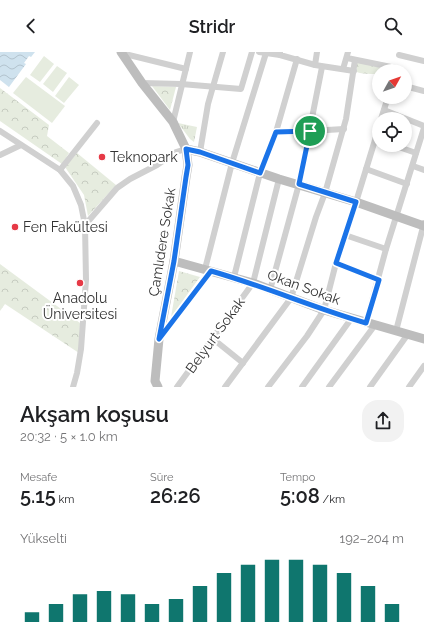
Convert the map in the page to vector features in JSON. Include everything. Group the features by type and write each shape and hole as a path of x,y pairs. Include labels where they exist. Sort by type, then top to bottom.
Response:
{"street":[{"path":"121,52 186,69"},
{"path":"121,52 142,83 173,122 186,149"},
{"path":"173,122 190,52"},
{"path":"200,152 208,104 223,52"},
{"path":"142,83 182,84 241,89 252,52"},
{"path":"315,65 317,52"},
{"path":"159,339 208,270 232,163 262,53 280,54 322,67 354,71"},
{"path":"396,64 399,54 424,61"},
{"path":"343,70 347,55 355,60 373,64"},
{"path":"234,277 260,173 276,132 297,59"},
{"path":"225,387 291,298 344,129 355,60"},
{"path":"270,290 299,184 322,67"},
{"path":"412,88 424,91"},
{"path":"329,387 371,324 386,248 424,127 384,110 386,104"},
{"path":"60,170 97,123"},
{"path":"276,132 344,129"},
{"path":"0,131 60,170 67,178 77,195 83,215 85,225 86,280 81,349 73,387"},
{"path":"0,155 21,145"},
{"path":"85,225 117,188 130,179 157,166 176,152 186,149 200,152 260,173 356,202 396,217 424,225 396,331"},
{"name":"Çamlıdere Sokak","path":"158,387 156,381 159,339 174,261 188,165 186,149"},
{"path":"268,387 307,336 324,310 336,263 372,152"},
{"path":"412,152 416,153"},
{"path":"413,166 424,170"},
{"path":"366,170 407,184"},
{"path":"253,283 279,179"},
{"path":"345,235 386,248"},
{"name":"Okan Sokak","path":"174,261 253,283 351,319 424,339"},
{"path":"336,263 379,280"},
{"name":"Belyurt Sokak","path":"177,387 253,283"},
{"path":"302,387 351,319"},
{"path":"370,387 408,334"},
{"path":"212,338 243,363"},
{"path":"409,387 424,366"}],"green space":[{"path":"44,56 54,64 40,82 30,75"},
{"path":"356,61 372,64 372,74 357,72"},
{"path":"57,66 67,73 53,92 43,84"},
{"path":"26,77 65,106 52,123 13,93"},
{"path":"69,77 79,85 64,103 55,96"},
{"path":"152,86 176,87 170,110"},
{"path":"0,88 49,125 47,136 69,153 62,164 0,121"},
{"path":"178,123 197,127 194,142 190,139"},
{"path":"77,153 116,185 88,216 84,195 65,167"},
{"path":"0,264 80,323 79,353 5,304 0,311"},
{"path":"179,271 200,277 171,317"}],"water":[{"path":"0,52 35,52 31,57 29,56 24,63 26,64 9,87 0,80"}],"place":[{"name":"Teknopark","path":"102,157"},
{"name":"Fen Fakültesi","path":"15,227"},
{"name":"Anadolu Üniversitesi","path":"80,283"}],"route":[{"path":"310,131 299,184 356,202 336,263 379,280 366,323 324,310 253,283 211,271 159,339 174,261 188,165 186,149 200,152 260,173 276,132 310,131"}]}
